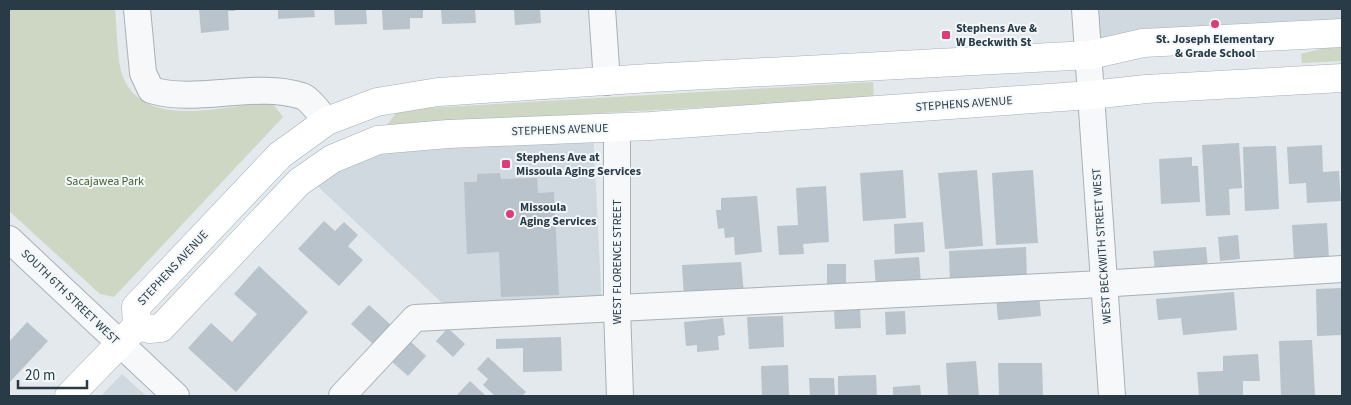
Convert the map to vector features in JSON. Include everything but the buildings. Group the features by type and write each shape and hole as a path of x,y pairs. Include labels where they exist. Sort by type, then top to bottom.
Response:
{"main road":[{"name":"STEPHENS AVENUE","path":"128,335 136,307 280,155 327,121 377,102 438,92 690,76 1090,55 1143,43 1342,34"},
{"name":"STEPHENS AVENUE","path":"128,335 149,329 161,328 299,182 332,159 378,140 448,134 617,128 1091,95 1146,89 1342,78"},
{"path":"69,396 128,335"}],"street":[{"path":"137,9 143,73 151,90 164,94 262,91 304,97 327,121"},
{"path":"602,9 607,82"},
{"name":"WEST BECKWITH STREET WEST","path":"1085,9 1090,55 1091,95 1112,396"},
{"name":"WEST FLORENCE STREET","path":"617,128 616,309 620,396"},
{"name":"SOUTH 6TH STREET WEST","path":"9,239 128,335 176,396"},
{"path":"342,396 415,318 1104,284 1342,269"}],"shaded area":[{"name":"St. Joseph Elementary & Grade School","path":"1088,9 1342,9 1342,38 1090,55"},
{"path":"593,129 602,309 456,316 311,180 366,144"},
{"path":"122,374 146,396 101,396"}],"green space":[{"name":"Sacajawea Park","path":"9,9 115,9 118,54 123,77 133,93 148,104 165,109 184,111 262,103 273,104 283,117 114,297 100,294 9,211"},
{"path":"1342,46 1342,61 1302,63 1301,54 1328,47"},
{"path":"873,82 874,98 387,125 396,113 427,108"}],"place":[{"name":"St. Joseph Elementary & Grade School","path":"1215,24"},
{"name":"Stephens Ave & W Beckwith St","path":"946,35"},
{"name":"Stephens Ave at Missoula Aging Services","path":"506,164"},
{"name":"Missoula Aging Services","path":"510,214"}]}
